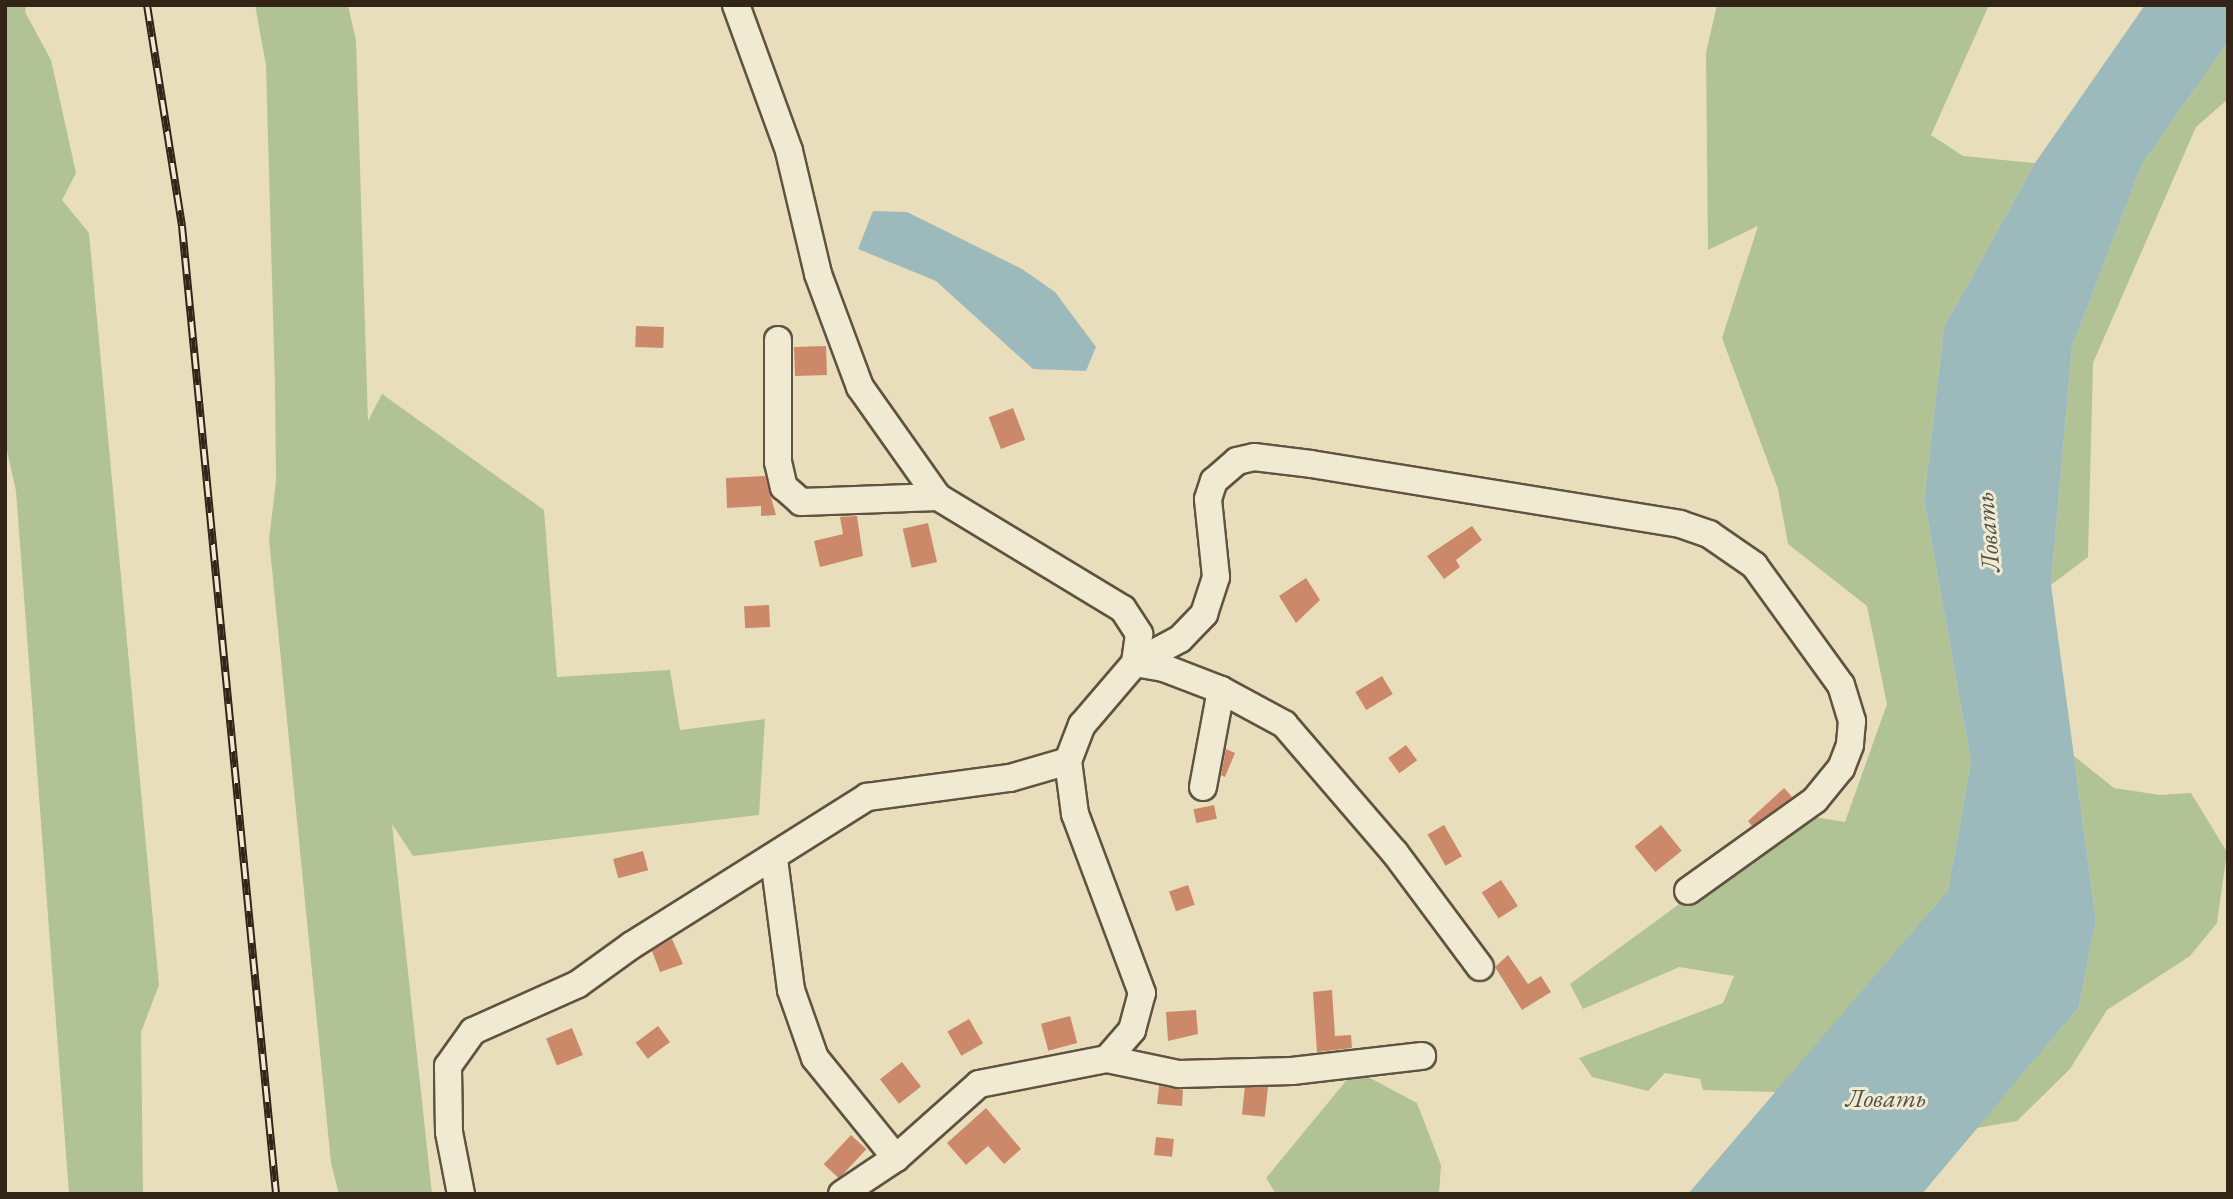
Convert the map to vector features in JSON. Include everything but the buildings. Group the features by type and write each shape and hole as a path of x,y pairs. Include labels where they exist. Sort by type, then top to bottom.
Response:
{"street":[{"path":"736,5 789,151 818,274 860,387 938,497 1123,609 1139,634 1135,663"},
{"path":"778,340 778,462 784,487 801,502 938,497"},
{"path":"1107,1059 1132,1030 1142,993 1075,814 1068,761 1082,725 1135,663 1180,639 1204,614 1216,577 1208,499 1214,481 1237,461 1254,457 1311,464 1679,524 1709,534 1754,565 1790,611 1841,685 1852,721 1841,768 1815,800 1688,891"},
{"path":"1135,663 1164,668 1221,690 1284,724 1395,853 1480,967"},
{"path":"1203,787 1221,690"},
{"path":"461,1194 449,1132 448,1066 473,1031 578,984 632,945 775,859 867,797 1010,778 1068,761"},
{"path":"775,859 791,990 815,1058 896,1158"},
{"path":"842,1194 896,1158 979,1084 1107,1059 1179,1074 1292,1072 1422,1056"}],"green space":[{"path":"5,5 26,5 25,12 51,60 76,173 62,200 89,233 159,985 141,1032 143,1194 69,1194 16,491 5,442"},
{"path":"255,5 348,5 356,41 368,421 382,394 544,510 557,677 670,670 680,730 765,719 759,815 413,856 392,824 432,1194 339,1194 331,1163 269,539 276,481 275,387 266,65"},
{"path":"1717,5 1989,5 1931,135 1963,156 2035,163 1944,327 1924,500 1971,762 1948,890 1776,1092 1703,1090 1700,1079 1665,1073 1648,1091 1592,1077 1579,1058 1723,1003 1734,976 1679,967 1583,1009 1570,984 1801,815 1845,822 1887,704 1867,606 1788,544 1778,489 1722,338 1758,226 1708,250 1706,53"},
{"path":"2228,42 2228,99 2196,127 2093,363 2088,557 2051,585 2072,347 2142,164"},
{"path":"2074,756 2114,788 2160,795 2191,793 2227,852 2217,923 2190,956 2107,1010 2070,1069 2017,1121 1977,1128 2079,1007 2096,920"},
{"path":"1355,1070 1417,1103 1441,1165 1439,1194 1276,1194 1266,1178"}],"water":[{"name":"Ловать","path":"2145,5 2228,5 2228,42 2142,164 2072,347 2051,585 2096,920 2079,1007 1922,1194 1688,1194 1948,890 1971,762 1924,500 1944,327 2035,163"},
{"path":"873,211 907,212 1022,269 1055,292 1096,347 1086,371 1033,369 936,281 858,249"}],"railway":[{"path":"147,5 182,226 276,1194"}]}
